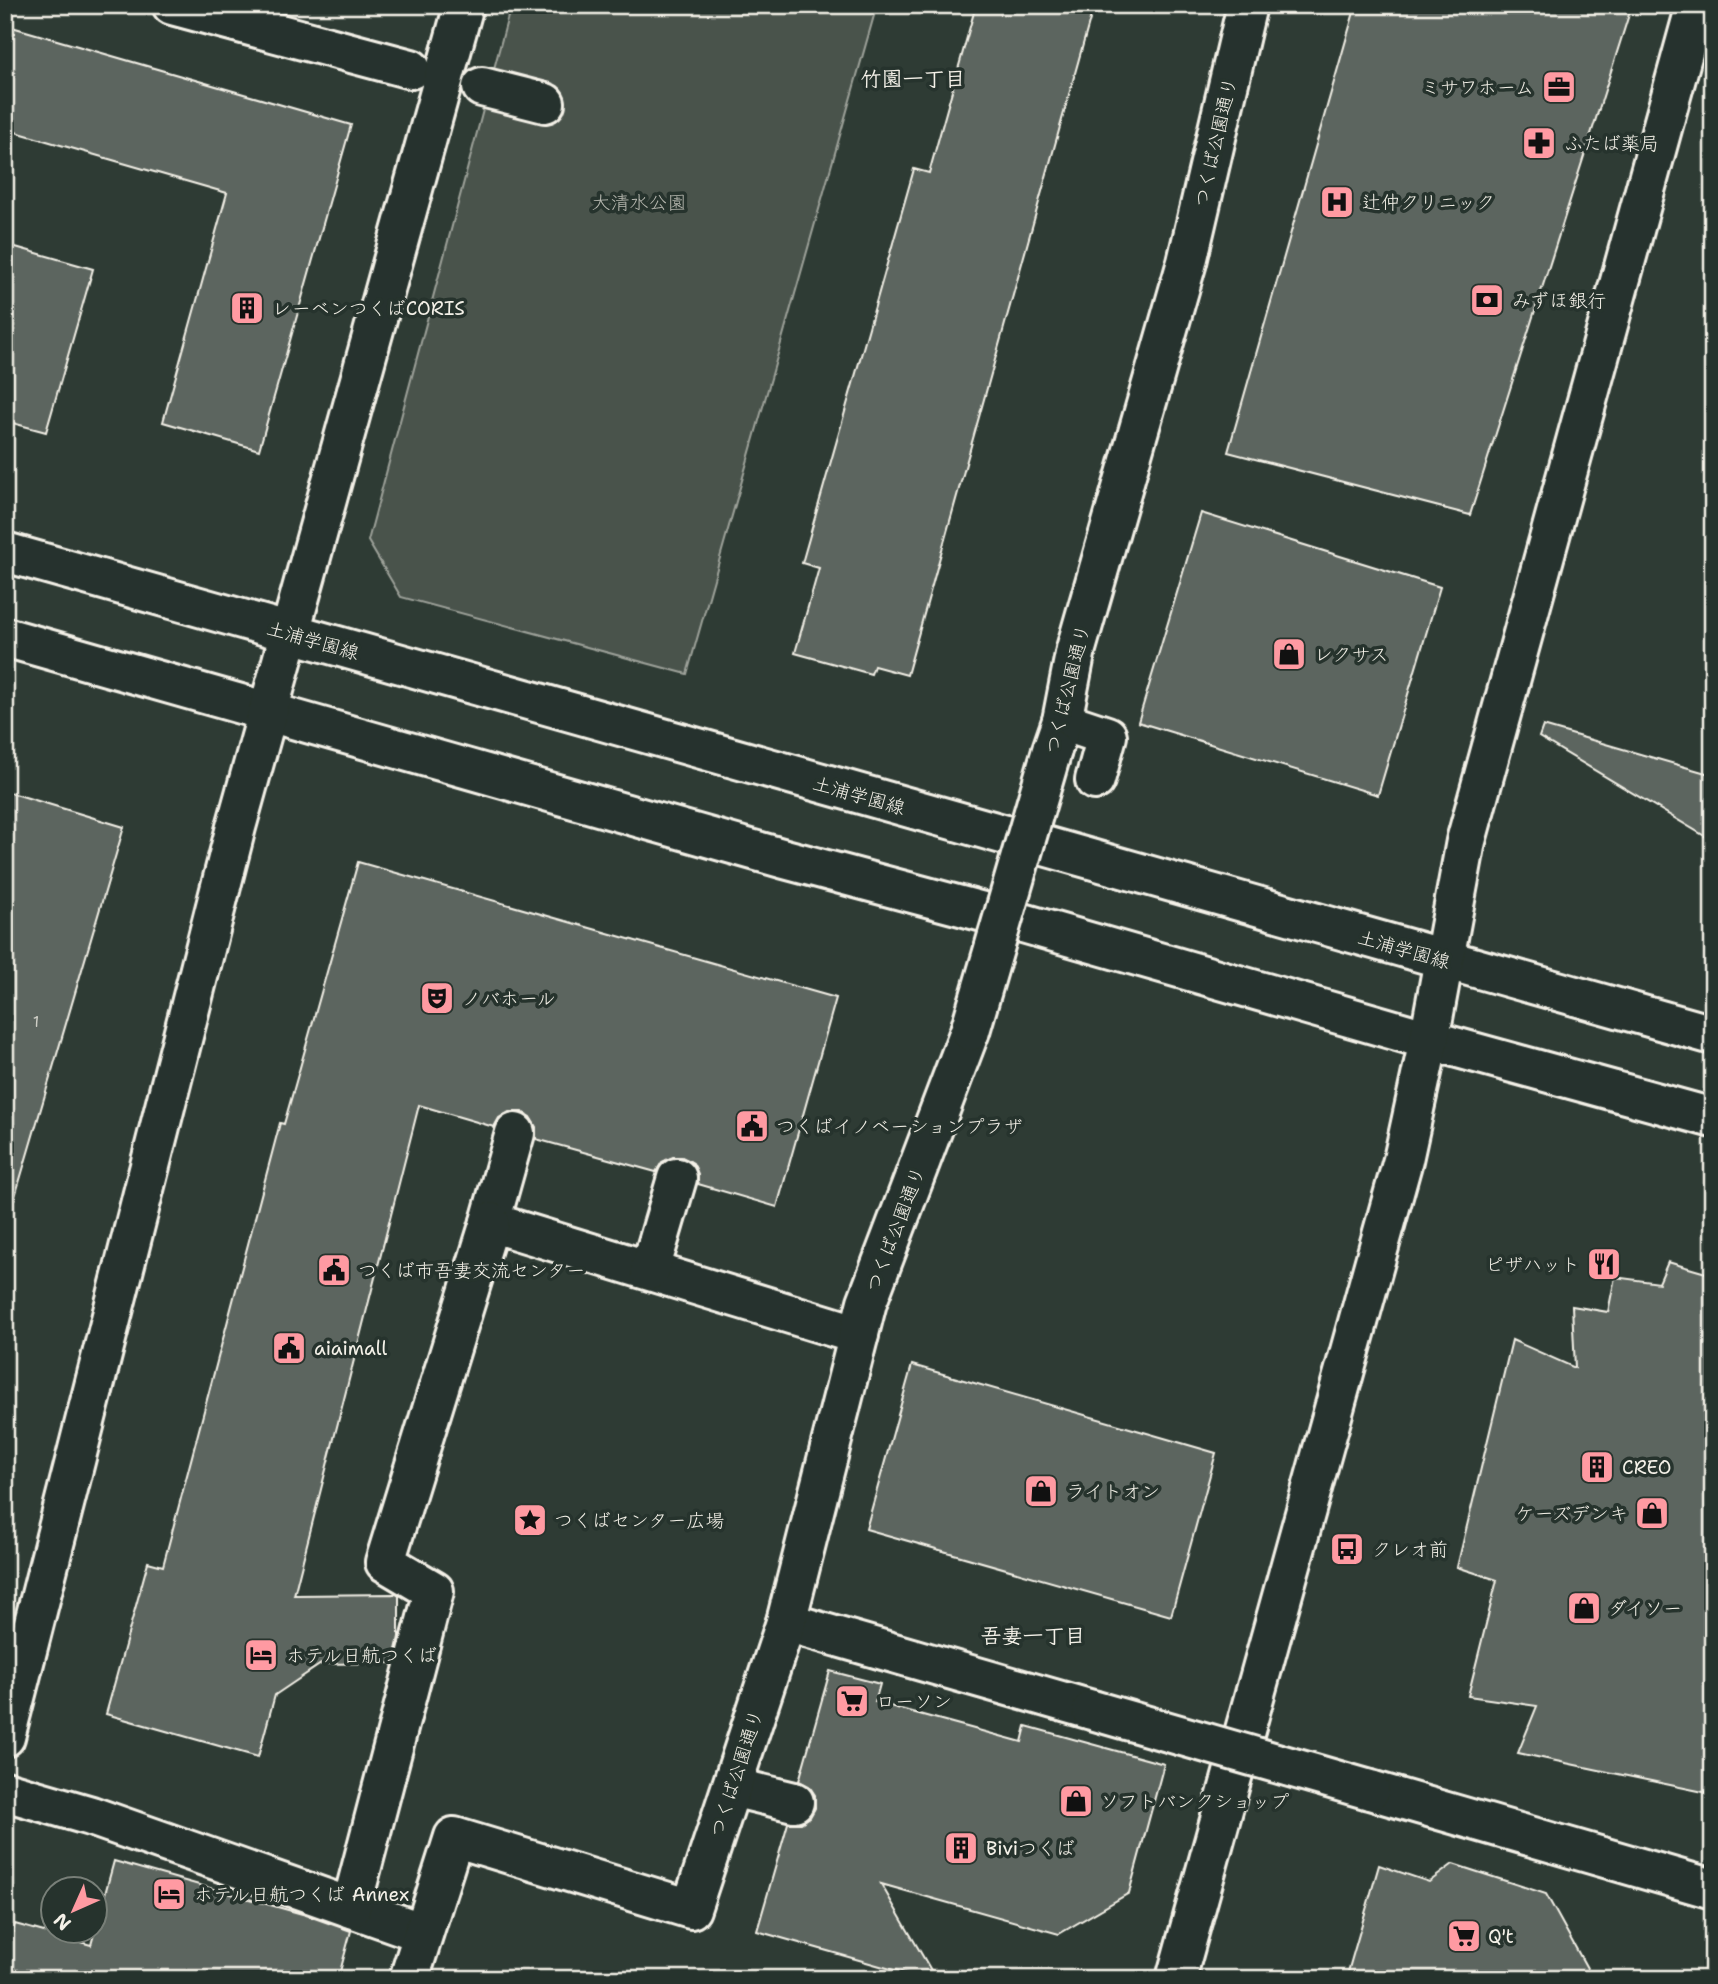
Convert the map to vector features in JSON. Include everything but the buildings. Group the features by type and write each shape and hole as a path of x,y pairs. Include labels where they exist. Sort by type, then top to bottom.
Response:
{"street":[{"path":"172,5 411,69"},
{"path":"5,1737 236,827 464,5"},
{"name":"つくば公園通り","path":"409,1979 454,1837 691,1909 786,1622 867,1301 970,1031 1057,736 1076,649 1187,262 1247,5"},
{"path":"1176,1979 1403,1160 1429,1040 1466,841 1696,5"},
{"path":"482,87 545,103"},
{"name":"土浦学園線","path":"5,552 1713,1035"},
{"path":"5,637 759,852 1015,921 1713,1118"},
{"path":"1057,736 1107,736 1095,780"},
{"path":"351,1908 409,1649 434,1591 385,1562 515,1133"},
{"path":"650,1270 677,1178"},
{"path":"490,1222 859,1335"},
{"path":"786,1622 1713,1889"},
{"path":"732,1787 793,1802"},
{"path":"5,1791 91,1816 423,1933"}],"green space":[{"name":"大清水公園","path":"511,5 877,5 687,674 401,597 368,541"}],"place":[{"name":"ミサワホーム","path":"1559,87"},
{"name":"ふたば薬局","path":"1539,143"},
{"name":"辻仲クリニック","path":"1337,202"},
{"name":"みずほ銀行","path":"1487,300"},
{"name":"レーベンつくばCORIS","path":"247,308"},
{"name":"レクサス","path":"1289,654"},
{"name":"ノバホール","path":"437,998"},
{"name":"つくばイノベーションプラザ","path":"752,1126"},
{"name":"ピザハット","path":"1604,1264"},
{"name":"つくば市吾妻交流センター","path":"334,1270"},
{"name":"aiaimall","path":"289,1348"},
{"name":"CREO","path":"1597,1467"},
{"name":"ライトオン","path":"1041,1491"},
{"name":"ケーズデンキ","path":"1652,1513"},
{"name":"つくばセンター広場","path":"530,1520"},
{"name":"クレオ前","path":"1347,1549"},
{"name":"ダイソー","path":"1584,1608"},
{"name":"ホテル日航つくば","path":"261,1655"},
{"name":"ローソン","path":"852,1701"},
{"name":"ソフトバンクショップ","path":"1076,1801"},
{"name":"Biviつくば","path":"961,1848"},
{"name":"ホテル日航つくば Annex","path":"169,1894"},
{"name":"Q't","path":"1464,1936"}],"district":[{"name":"竹園一丁目","path":"913,79"},
{"name":"吾妻一丁目","path":"1033,1636"}]}
